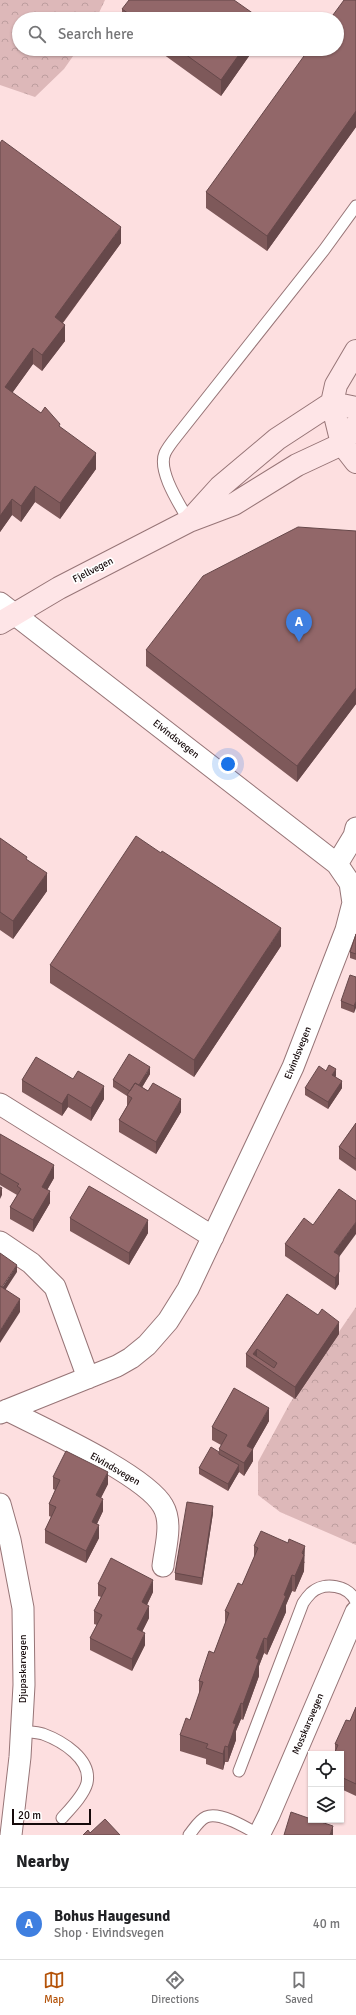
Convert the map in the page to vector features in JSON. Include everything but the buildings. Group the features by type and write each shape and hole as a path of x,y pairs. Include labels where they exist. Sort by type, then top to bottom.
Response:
{"main road":[{"path":"356,351 336,385 332,403 342,444 356,462"},
{"name":"Fjellvegen","path":"189,521 220,487 277,439 332,403"},
{"path":"332,403 356,408"},
{"name":"Fjellvegen","path":"5,613 59,588 189,521 234,504 297,466 342,444 356,426"}],"street":[{"name":"Eivindsvegen","path":"3,1411 117,1366 147,1346 168,1321 184,1295 214,1237 293,1067 346,930 353,903 350,883 337,864 5,613"},
{"path":"337,864 354,836 356,828"},
{"path":"0,1104 214,1237"},
{"path":"0,1242 31,1263 55,1287 88,1378"},
{"name":"Eivindsvegen","path":"3,1411 114,1466 148,1488 164,1506 168,1522 163,1566"},
{"name":"Djupaskarvegen","path":"0,1504 10,1540 23,1608 24,1685 11,1835"},
{"name":"Mosskarsvegen","path":"259,1835 356,1612"}],"lane":[{"path":"189,521 163,468 165,453 319,256 356,206"},
{"path":"239,1771 303,1603 311,1593 322,1587 334,1586 345,1589 353,1595 356,1602"},
{"path":"21,1731 42,1734 68,1748 83,1762 88,1773 87,1784 62,1818"},
{"path":"189,1835 198,1823 206,1817 214,1815 225,1818 259,1835"}],"green space":[{"path":"0,0 105,0 99,12 12,12 12,56 73,56 64,69 35,97 0,85"},
{"path":"356,1307 356,1545 280,1512 258,1495 258,1462 290,1403"}],"place":[{"name":"Bohus Haugesund","path":"299,642"}]}
